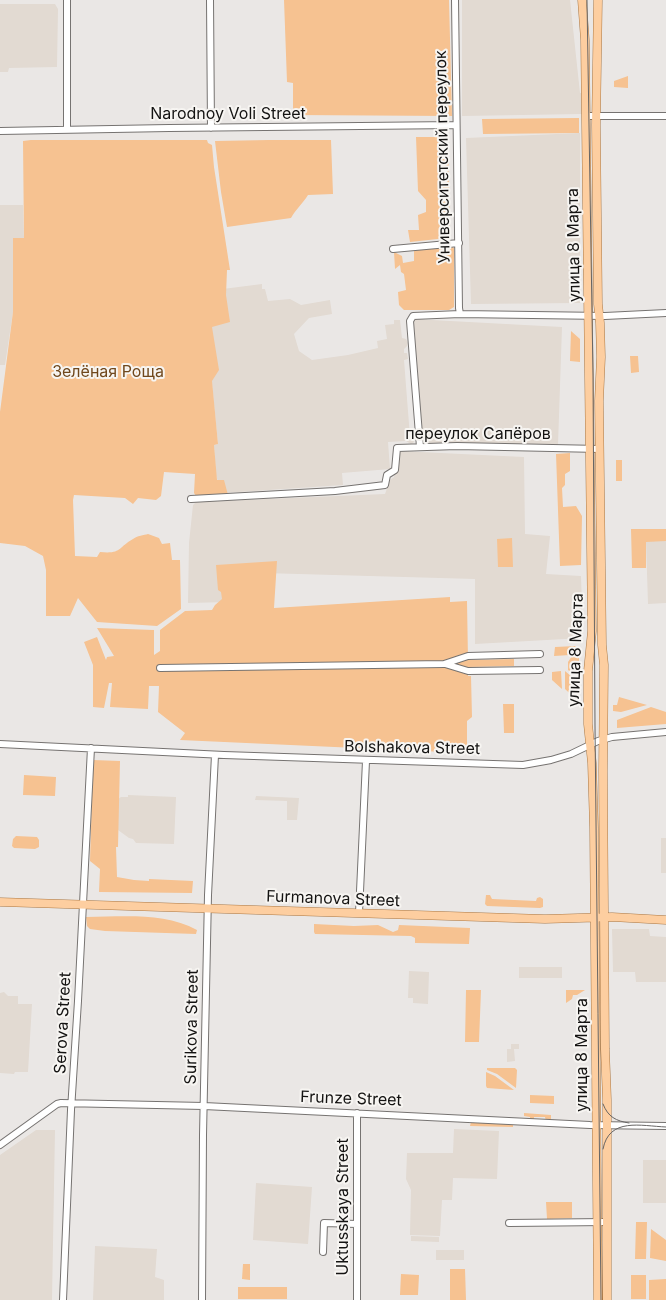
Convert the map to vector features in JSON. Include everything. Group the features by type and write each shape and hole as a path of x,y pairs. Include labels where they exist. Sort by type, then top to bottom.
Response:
{"main road":[{"name":"улица 8 Марта","path":"582,0 585,40 592,631 588,671 588,724 593,816 595,919 598,1300"},
{"name":"улица 8 Марта","path":"598,0 596,116 598,304 601,357 602,646 604,665 607,1300"},
{"name":"Furmanova Street","path":"0,902 539,919 605,918 666,920"}],"street":[{"path":"67,0 67,129"},
{"path":"210,0 211,128"},
{"name":"Университетский переулок","path":"455,0 460,314"},
{"path":"586,116 666,116"},
{"name":"Narodnoy Voli Street","path":"0,131 456,125"},
{"path":"393,249 459,243"},
{"path":"420,448 410,321 413,316 460,314 599,316 666,313"},
{"name":"переулок Сапёров","path":"191,499 356,489 386,485 387,475 395,470 397,448 457,446 600,449"},
{"path":"444,664 468,656 540,654"},
{"path":"160,668 444,664 468,671 540,670"},
{"name":"Bolshakova Street","path":"91,748 366,761 523,765 571,754 604,739 626,735 666,732"},
{"path":"0,744 91,748"},
{"name":"Serova Street","path":"64,1300 72,1103 91,748"},
{"name":"Surikova Street","path":"202,1300 204,1106 215,755"},
{"path":"359,913 366,761"},
{"name":"Frunze Street","path":"0,1145 57,1104 72,1103 204,1106 596,1125 666,1126"},
{"name":"Uktusskaya Street","path":"357,1113 357,1300"},
{"path":"509,1223 607,1222"},
{"path":"323,1252 324,1223 357,1224"}],"shaded area":[{"path":"462,0 570,0 580,93 582,93 582,114 462,116"},
{"path":"0,4 55,4 58,9 57,67 9,68 8,72 0,72"},
{"path":"580,133 580,303 471,304 466,138"},
{"path":"0,205 23,205 24,238 13,239 13,312 5,365 0,365"},
{"path":"262,284 262,289 265,289 268,301 290,299 301,305 330,300 332,314 309,318 294,334 299,351 312,360 348,355 378,348 377,341 387,339 385,325 394,324 394,320 400,320 402,338 406,339 408,343 404,353 407,353 408,359 404,360 410,437 414,442 411,444 406,441 388,442 390,469 342,473 343,485 221,492 216,475 214,445 218,444 206,323 207,291"},
{"path":"413,319 562,327 558,445 422,445"},
{"path":"399,451 524,457 525,534 550,536 546,574 581,576 583,638 475,644 475,579 228,572 228,602 188,603 189,543 193,505 196,502 385,494 390,480 394,477"},
{"path":"646,541 666,541 666,603 648,604"},
{"path":"128,795 176,797 174,844 136,843 118,830 118,799 128,797"},
{"path":"256,796 299,798 297,820 287,820 287,801 255,800"},
{"path":"661,838 666,838 666,873 661,873"},
{"path":"612,929 649,929 650,936 666,937 666,982 636,982 635,972 613,972"},
{"path":"519,967 562,967 562,978 519,978"},
{"path":"409,971 429,972 428,1004 413,1003 413,998 408,998"},
{"path":"4,992 8,996 18,996 18,1004 32,1004 28,1072 0,1073 0,993"},
{"path":"511,1044 519,1044 519,1049 514,1049 515,1061 507,1062 507,1049 511,1049"},
{"path":"454,1129 499,1131 497,1179 453,1178 452,1200 442,1200 440,1236 410,1235 411,1190 406,1179 407,1153 453,1153"},
{"path":"36,1130 55,1130 52,1300 0,1300 0,1155"},
{"path":"643,1160 666,1160 666,1203 643,1203"},
{"path":"256,1183 312,1187 308,1244 253,1240"},
{"path":"411,1236 439,1237 439,1242 411,1241"},
{"path":"95,1246 157,1249 155,1277 164,1280 164,1300 93,1300"},
{"path":"436,1250 464,1250 464,1260 436,1260"}],"green space":[{"path":"284,0 449,0 452,116 293,115 293,83 287,82"},
{"path":"628,76 628,88 614,87 614,81"},
{"path":"579,118 579,133 483,134 482,119"},
{"path":"416,137 444,137 448,143 450,235 447,238 410,242 408,230 419,230 418,215 426,212 426,200 418,191"},
{"name":"Зелёная Роща","path":"207,140 212,145 230,270 227,270 226,295 230,322 212,327 219,370 212,381 218,444 214,445 217,480 224,480 228,495 196,496 194,493 195,474 164,472 161,496 156,500 138,498 133,504 125,498 74,495 73,500 75,556 97,557 100,552 119,550 135,538 148,534 159,538 162,544 170,543 172,560 180,560 181,609 157,626 97,622 78,598 70,616 46,616 46,570 43,556 25,546 0,543 0,412 13,312 13,238 24,238 23,141"},
{"path":"331,140 333,194 308,195 291,218 227,227 215,141"},
{"path":"451,246 454,248 454,307 449,310 404,310 399,305 398,292 406,290 404,274 401,272 400,265 395,269 394,252 402,256 403,263 414,261 414,250"},
{"path":"571,331 580,339 580,362 570,361"},
{"path":"630,356 638,356 639,372 631,373"},
{"path":"570,453 570,471 565,474 565,485 562,488 563,507 576,506 582,516 581,565 560,566 556,454"},
{"path":"616,460 622,460 622,481 616,481"},
{"path":"631,529 666,529 666,541 646,542 646,568 632,568"},
{"path":"512,538 513,567 498,567 497,539"},
{"path":"277,561 274,608 450,597 450,602 467,601 468,660 514,659 514,666 468,667 468,676 471,676 472,717 467,721 467,753 180,740 185,733 158,712 159,686 149,686 148,709 110,707 112,683 109,683 104,708 93,707 93,665 84,642 97,637 106,660 107,657 114,656 97,628 154,630 154,655 160,651 160,630 185,611 212,610 222,599 221,592 218,590 216,565"},
{"path":"576,646 570,655 554,656 555,647"},
{"path":"579,649 579,678 568,670 568,662 576,650"},
{"path":"561,671 562,689 552,680 552,672"},
{"path":"565,671 579,683 579,702 565,689"},
{"path":"619,697 647,705 621,712 613,711 613,705 617,705"},
{"path":"503,704 514,704 514,733 504,733"},
{"path":"651,707 666,712 666,724 617,728 617,720"},
{"path":"93,760 120,761 118,847 116,847 117,877 149,881 149,879 193,881 192,893 99,892 100,869 90,861"},
{"path":"24,775 56,777 55,796 23,795"},
{"path":"16,836 37,837 39,847 35,849 14,848 12,846 13,839"},
{"path":"486,895 490,895 492,899 536,901 540,897 543,899 543,907 487,906 485,904"},
{"path":"129,916 157,918 171,920 197,930 196,934 105,931 90,929 87,926 86,917"},
{"path":"314,924 378,925 393,932 398,930 399,925 470,928 469,944 415,943 415,938 411,936 315,934"},
{"path":"466,990 481,990 479,1042 465,1042"},
{"path":"566,990 585,990 577,995 573,995 572,999 566,1003"},
{"path":"487,1068 515,1068 517,1070 516,1088 497,1074 487,1070"},
{"path":"486,1072 495,1076 514,1090 487,1088"},
{"path":"530,1095 554,1096 554,1104 530,1103"},
{"path":"524,1113 551,1115 551,1121 546,1121 545,1117 534,1117 534,1120 530,1120 530,1117 524,1116"},
{"path":"471,1122 513,1124 513,1127 470,1126"},
{"path":"546,1202 572,1202 572,1218 547,1219"},
{"path":"636,1222 647,1222 646,1259 635,1259"},
{"path":"651,1229 666,1240 666,1261 650,1258"},
{"path":"243,1264 250,1264 250,1280 242,1279"},
{"path":"450,1269 465,1269 466,1300 450,1300"},
{"path":"401,1274 419,1275 418,1295 400,1295"},
{"path":"631,1275 646,1275 646,1299 631,1299"},
{"path":"666,1279 666,1300 649,1300 649,1280"},
{"path":"238,1287 287,1287 287,1299 238,1299"}],"tram line":[{"path":"587,0 593,375 601,1300"},
{"path":"603,1104 613,1118 629,1123"},
{"path":"603,1149 606,1139 619,1128 637,1125 666,1127"}]}
